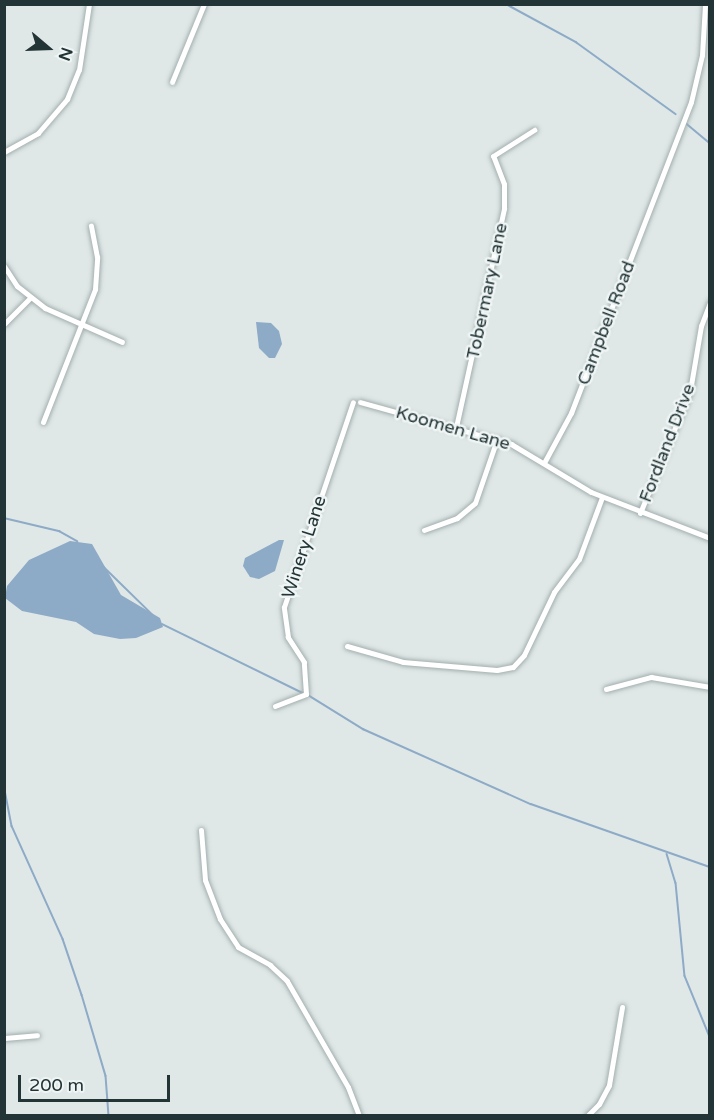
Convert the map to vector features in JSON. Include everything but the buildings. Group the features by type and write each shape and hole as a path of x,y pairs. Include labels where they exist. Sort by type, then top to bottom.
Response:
{"street":[{"path":"4,152 38,133 67,99 79,70 90,4"},
{"path":"172,82 204,4"},
{"name":"Campbell Road","path":"544,460 571,413 687,113 702,55 705,4"},
{"name":"Tobermary Lane","path":"456,427 504,208 504,184 493,156 534,130"},
{"path":"44,422 98,275 91,226"},
{"path":"4,266 30,298 81,325 122,342"},
{"path":"4,324 30,298"},
{"name":"Fordland Drive","path":"640,513 690,391 701,326 710,302"},
{"name":"Koomen Lane","path":"356,402 497,439 544,460"},
{"name":"Winery Lane","path":"275,706 306,694 304,662 288,637 284,608 356,402"},
{"path":"424,530 457,518 475,503 497,439"},
{"path":"544,460 602,497 710,538"},
{"path":"347,646 403,662 497,670 513,667 525,655 554,592 579,559 602,497"},
{"path":"606,689 651,676 710,687"},
{"path":"201,830 205,879 219,919 238,947 270,965 287,981 348,1087 359,1116"},
{"path":"587,1116 600,1104 609,1085 622,1007"},
{"path":"4,1038 37,1035"}],"water":[{"path":"256,322 271,323 279,331 282,344 275,358 269,358 259,348"},
{"path":"279,540 284,540 275,571 259,579 250,577 243,566 245,558"},
{"path":"70,541 92,544 121,595 160,618 163,627 136,638 120,639 94,634 76,622 22,611 5,598 7,586 29,560"}],"waterway":[{"path":"506,4 576,42 676,114"},
{"path":"687,124 710,143"},
{"path":"4,518 59,531 77,541"},
{"path":"104,567 152,614"},
{"path":"162,624 303,693"},
{"path":"308,695 363,729 531,804 710,867"},
{"path":"4,785 12,826 63,939 82,995 106,1076 109,1116"},
{"path":"667,854 676,883 685,976 710,1037"}]}
